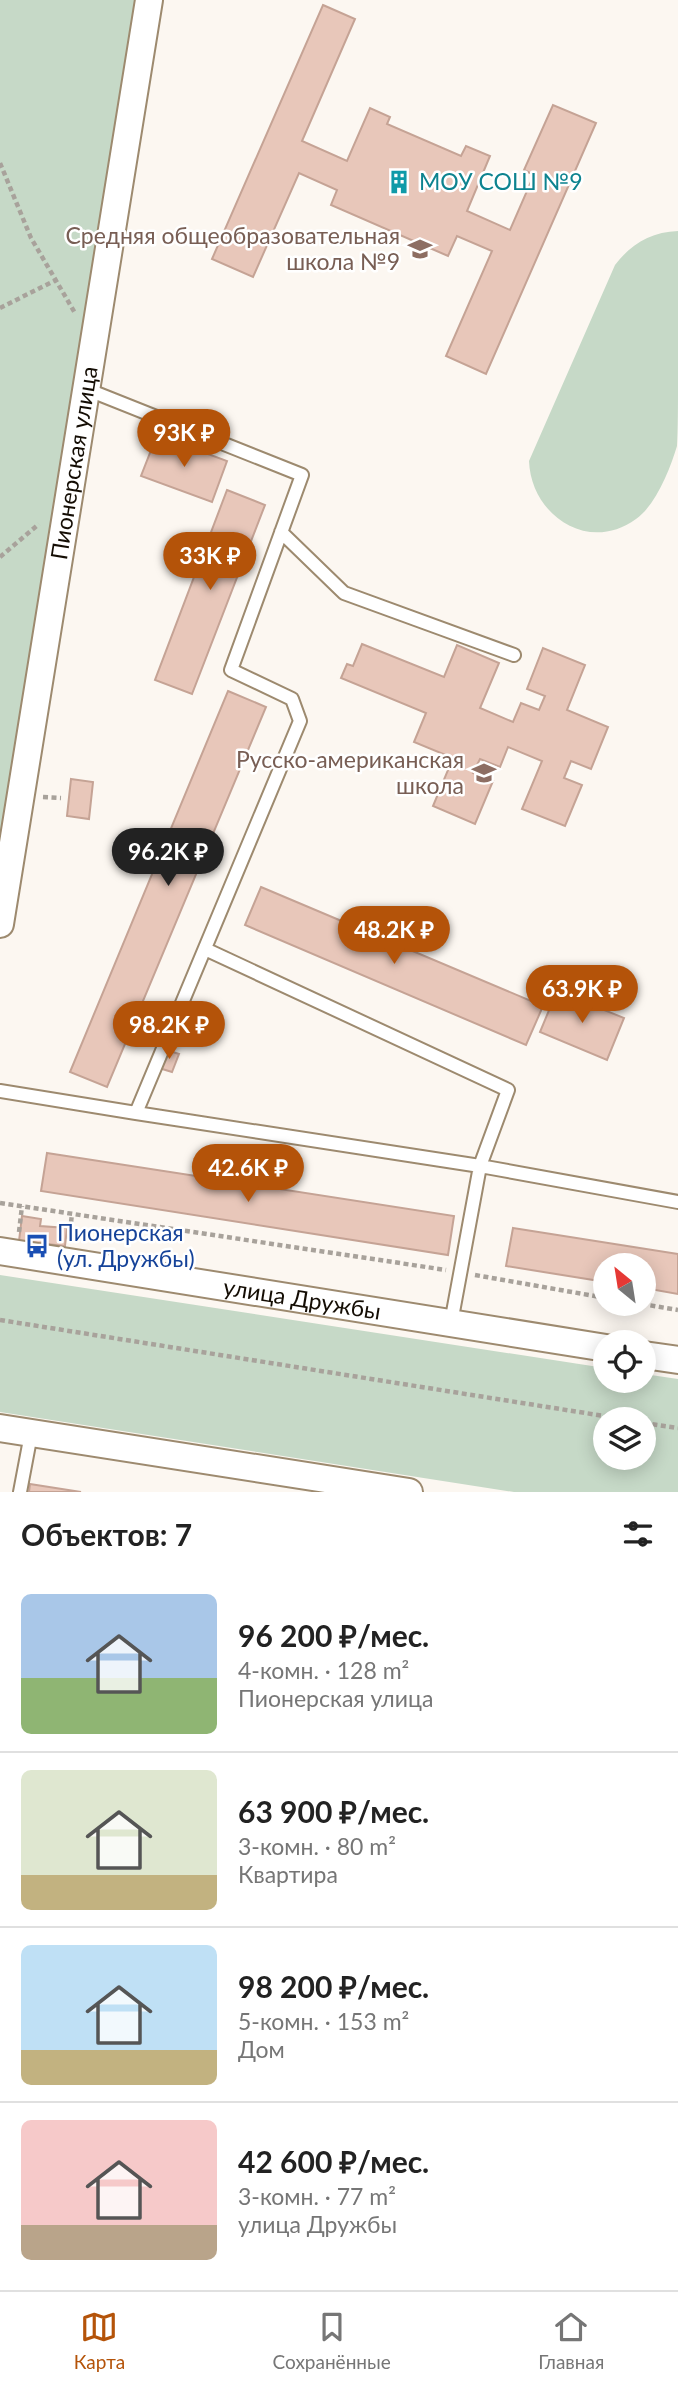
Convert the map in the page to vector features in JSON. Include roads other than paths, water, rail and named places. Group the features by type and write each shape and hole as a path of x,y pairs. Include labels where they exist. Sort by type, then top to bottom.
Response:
{"street":[{"name":"Пионерская улица","path":"0,924 149,0"},
{"name":"улица Дружбы","path":"9,1247 593,1346"},
{"path":"656,1357 678,1360"},
{"path":"0,1429 409,1492"}],"lane":[{"path":"86,389 302,475 231,670 292,699 300,722 136,1113"},
{"path":"281,532 344,593 514,655"},
{"path":"205,949 508,1090 480,1166 452,1323"},
{"path":"0,1091 480,1166 678,1202"},
{"path":"20,1492 31,1434"}],"place":[{"name":"МОУ СОШ №9","path":"399,182"},
{"name":"Средняя общеобразовательная школа №9","path":"420,249"},
{"name":"Русско-американская школа","path":"484,773"},
{"name":"Пионерская (ул. Дружбы)","path":"37,1246"}]}
